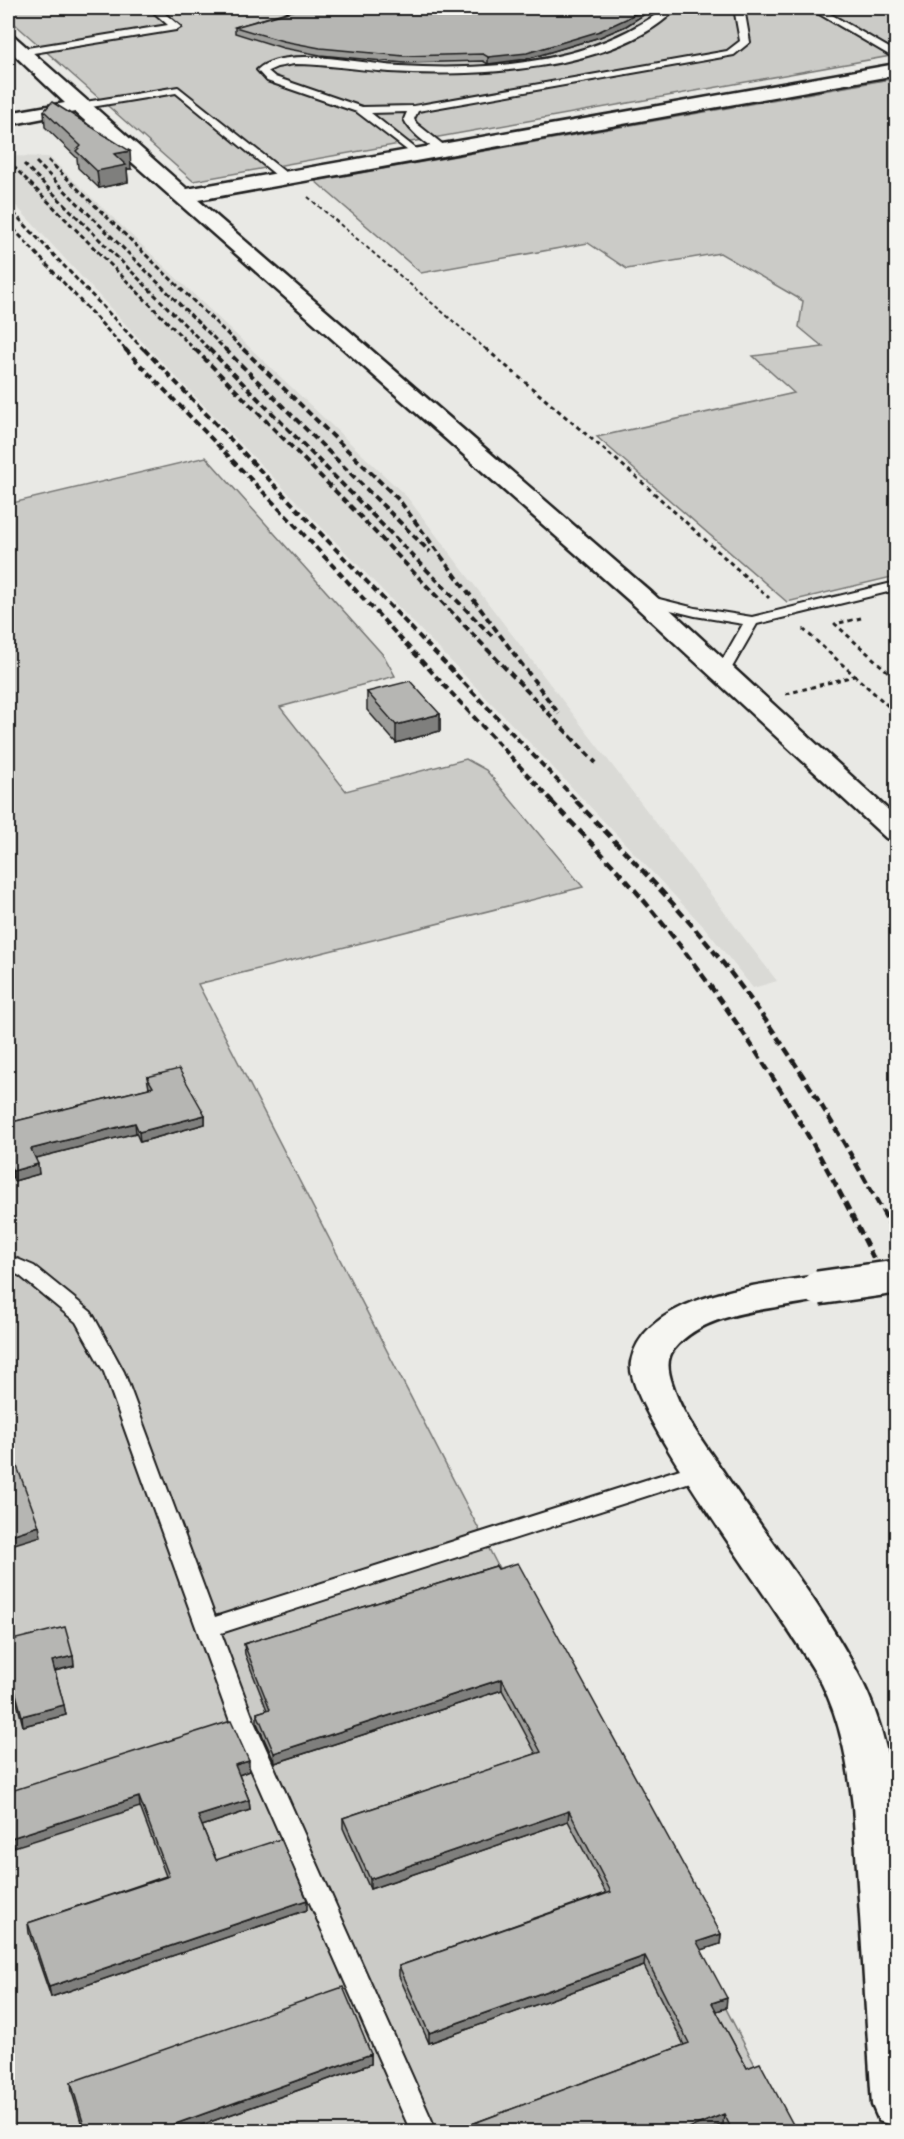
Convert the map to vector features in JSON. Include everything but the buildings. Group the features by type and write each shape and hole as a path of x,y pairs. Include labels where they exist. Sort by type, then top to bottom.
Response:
{"street":[{"path":"14,46 79,106 643,598 892,825"},
{"path":"184,196 897,69"},
{"path":"8,119 79,106"},
{"path":"897,1277 744,1301 712,1310 675,1325 654,1346 648,1366 654,1387 678,1436 810,1626 842,1679 859,1725 873,1792 897,2105"}],"lane":[{"path":"14,46 176,27 153,8"},
{"path":"416,154 361,110 271,79 262,70 274,64 294,61 419,70 469,69 527,63 577,54 620,40 651,24 672,8"},
{"path":"361,110 414,109 730,53 745,42 739,8"},
{"path":"814,8 897,56"},
{"path":"79,106 178,90 286,178"},
{"path":"414,109 409,119 411,124 442,149"},
{"path":"643,598 694,612 752,621 897,586"},
{"path":"723,671 752,621"},
{"path":"8,1262 27,1271 84,1317 114,1372 243,1724 424,2132"},
{"path":"208,1628 702,1470"}],"path":[{"path":"286,178 634,475 897,713"},
{"path":"866,616 835,624 897,679"},
{"path":"757,702 855,676"}],"shaded area":[{"path":"8,8 896,8 896,55 193,181 8,18"},
{"path":"896,78 896,576 787,602 597,437 794,393 753,356 823,347 799,327 803,301 720,253 627,269 588,243 421,273 315,181"},
{"path":"8,156 49,157 407,497 777,981 753,988 705,928 126,325 8,197"},
{"path":"206,457 384,656 395,676 280,707 346,791 466,759 486,770 583,887 198,984 789,2131 8,2131 8,504"}],"railway":[{"path":"48,160 245,351"},
{"path":"36,162 227,351"},
{"path":"24,164 209,349"},
{"path":"13,166 196,351"},
{"path":"8,207 145,351"},
{"path":"8,223 127,351"},
{"path":"125,349 293,523 553,802"},
{"path":"144,349 578,802"},
{"path":"195,349 355,511 596,763"},
{"path":"209,349 493,637"},
{"path":"225,349 430,552"},
{"path":"243,349 399,500 559,714"},
{"path":"551,801 650,908 687,954 755,1050 816,1149 896,1306"},
{"path":"576,801 652,880 748,995 816,1096 896,1236"}]}
